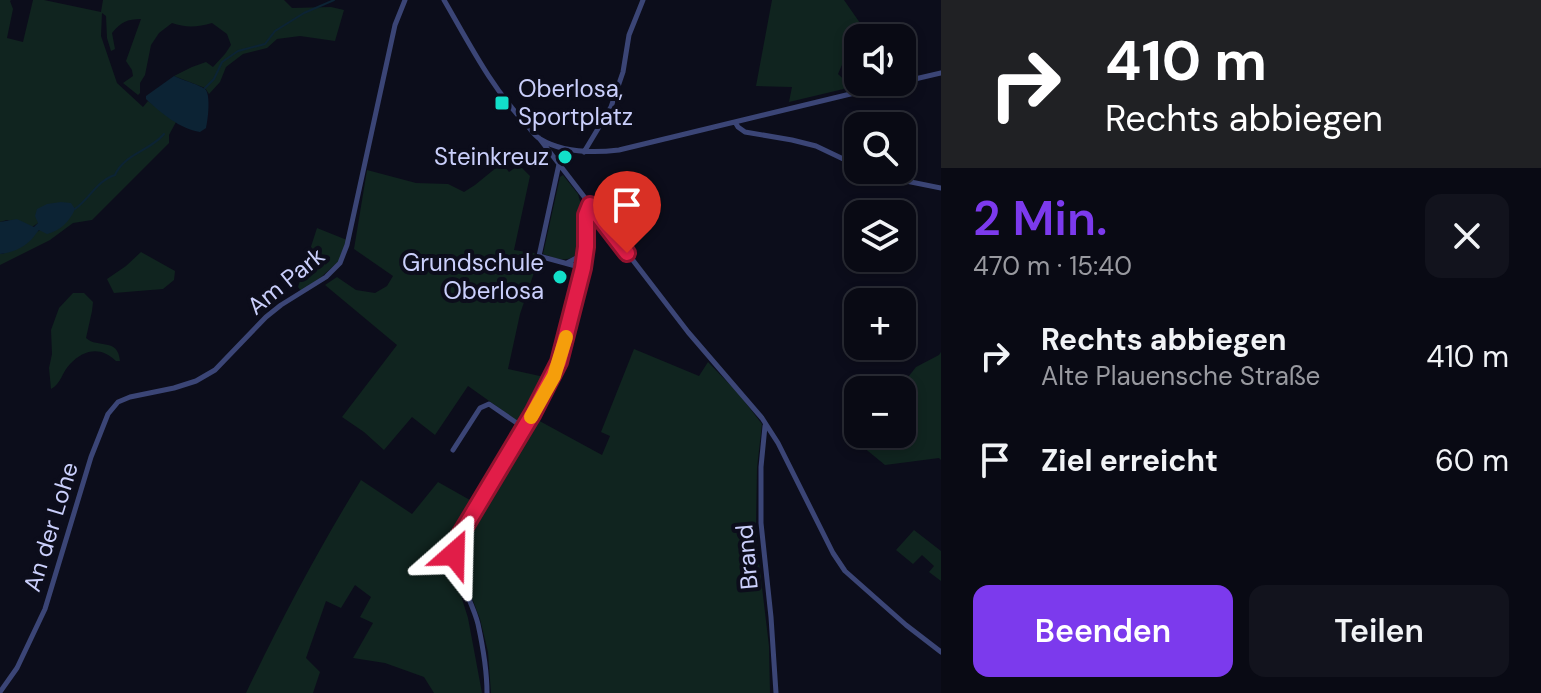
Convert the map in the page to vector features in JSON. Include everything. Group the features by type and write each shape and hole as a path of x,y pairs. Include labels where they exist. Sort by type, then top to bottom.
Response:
{"street":[{"name":"Am Park","path":"91,457 108,414 118,402 196,381 215,370 266,317 326,277 340,263 347,245 395,25 405,0"},
{"path":"444,0 503,98 539,138 688,332 762,418 845,571 941,652"},
{"path":"584,152 611,107 623,72 629,35 643,0"},
{"path":"916,79 941,73"},
{"path":"539,138 566,149 584,152 619,150 844,95"},
{"path":"735,122 745,132 816,146 844,159"},
{"path":"566,149 559,164 539,256 583,268"},
{"path":"916,183 941,188"},
{"path":"487,693 477,621 454,549 554,376 583,268 586,215 590,205"},
{"path":"566,263 582,255 586,247"},
{"path":"453,450 485,405 489,404 524,428"},
{"name":"Brand","path":"762,418 766,428 761,467 761,523 776,693"},
{"name":"An der Lohe","path":"0,692 17,668 45,609 91,457"}],"green space":[{"path":"0,0 11,0 13,9 7,38 23,42 33,0 101,12 103,0 284,0 292,8 331,7 344,10 335,41 300,36 277,39 267,48 243,54 226,67 220,82 209,94 205,88 174,76 206,62 213,67 231,45 227,34 212,23 182,26 172,23 159,33 151,45 138,95 123,83 133,76 126,61 141,19 125,22 115,29 112,33 115,49 111,51 106,16 102,13 101,36 117,83 143,107 148,101 176,122 169,135 169,143 92,220 73,223 50,240 0,265 0,254 40,230 38,223 32,227 7,220 0,222"},
{"path":"772,0 844,0 860,23 844,24 844,60 838,74 844,80 844,89 789,102 792,87 756,86"},
{"path":"502,163 509,172 519,165 530,176 514,250 534,253 539,258 520,314 508,369 549,378 528,419 519,422 468,386 435,435 412,417 384,450 342,417 397,345 325,285 337,277 356,290 375,293 387,286 393,276 354,249 367,170 416,183 448,184 464,192"},
{"path":"563,175 578,194 583,212 583,249 573,257 564,259 543,254 560,177"},
{"path":"317,228 347,240 339,261 301,291 298,287"},
{"path":"141,252 175,271 174,280 163,289 114,293 107,279"},
{"path":"73,293 84,293 93,302 86,338 112,346 120,361 99,351 81,355 51,389 51,330 59,308"},
{"path":"634,349 699,376 708,362 762,424 756,525 769,646 770,693 491,693 488,652 480,619 459,564 456,549 459,539 490,494 534,418 602,455 610,436 601,432"},
{"path":"941,352 941,460 885,465 864,448 916,448 916,376 909,376 916,367"},
{"path":"361,480 412,514 438,482 477,504 458,528 450,544 449,557 468,618 482,693 434,693 424,677 385,663 353,658 373,623 360,617 371,597 355,585 341,608 326,601 306,658 320,672 313,693 246,693 301,585"},
{"path":"914,530 941,551 941,581 929,572 934,566 922,555 913,564 896,550"}],"water":[{"path":"174,76 207,92 207,124 200,132 178,124 146,99"},
{"path":"61,202 71,203 75,209 64,225 47,234 39,230 24,245 0,254 0,222 17,219 34,227 38,223 35,216 37,209"}],"waterway":[{"path":"205,88 214,79 222,62 238,51 265,44 275,31 304,13 334,0"},
{"path":"75,209 104,181 115,175 124,162 164,134"}],"slow traffic":[{"path":"531,417 554,376 566,337"}],"place":[{"name":"Oberlosa, Sportplatz","path":"502,103"},
{"name":"Steinkreuz","path":"565,157"},
{"name":"Grundschule Oberlosa","path":"560,277"}],"route":[{"path":"454,554 457,540 554,376 583,268 586,215 590,205 627,253"}]}
